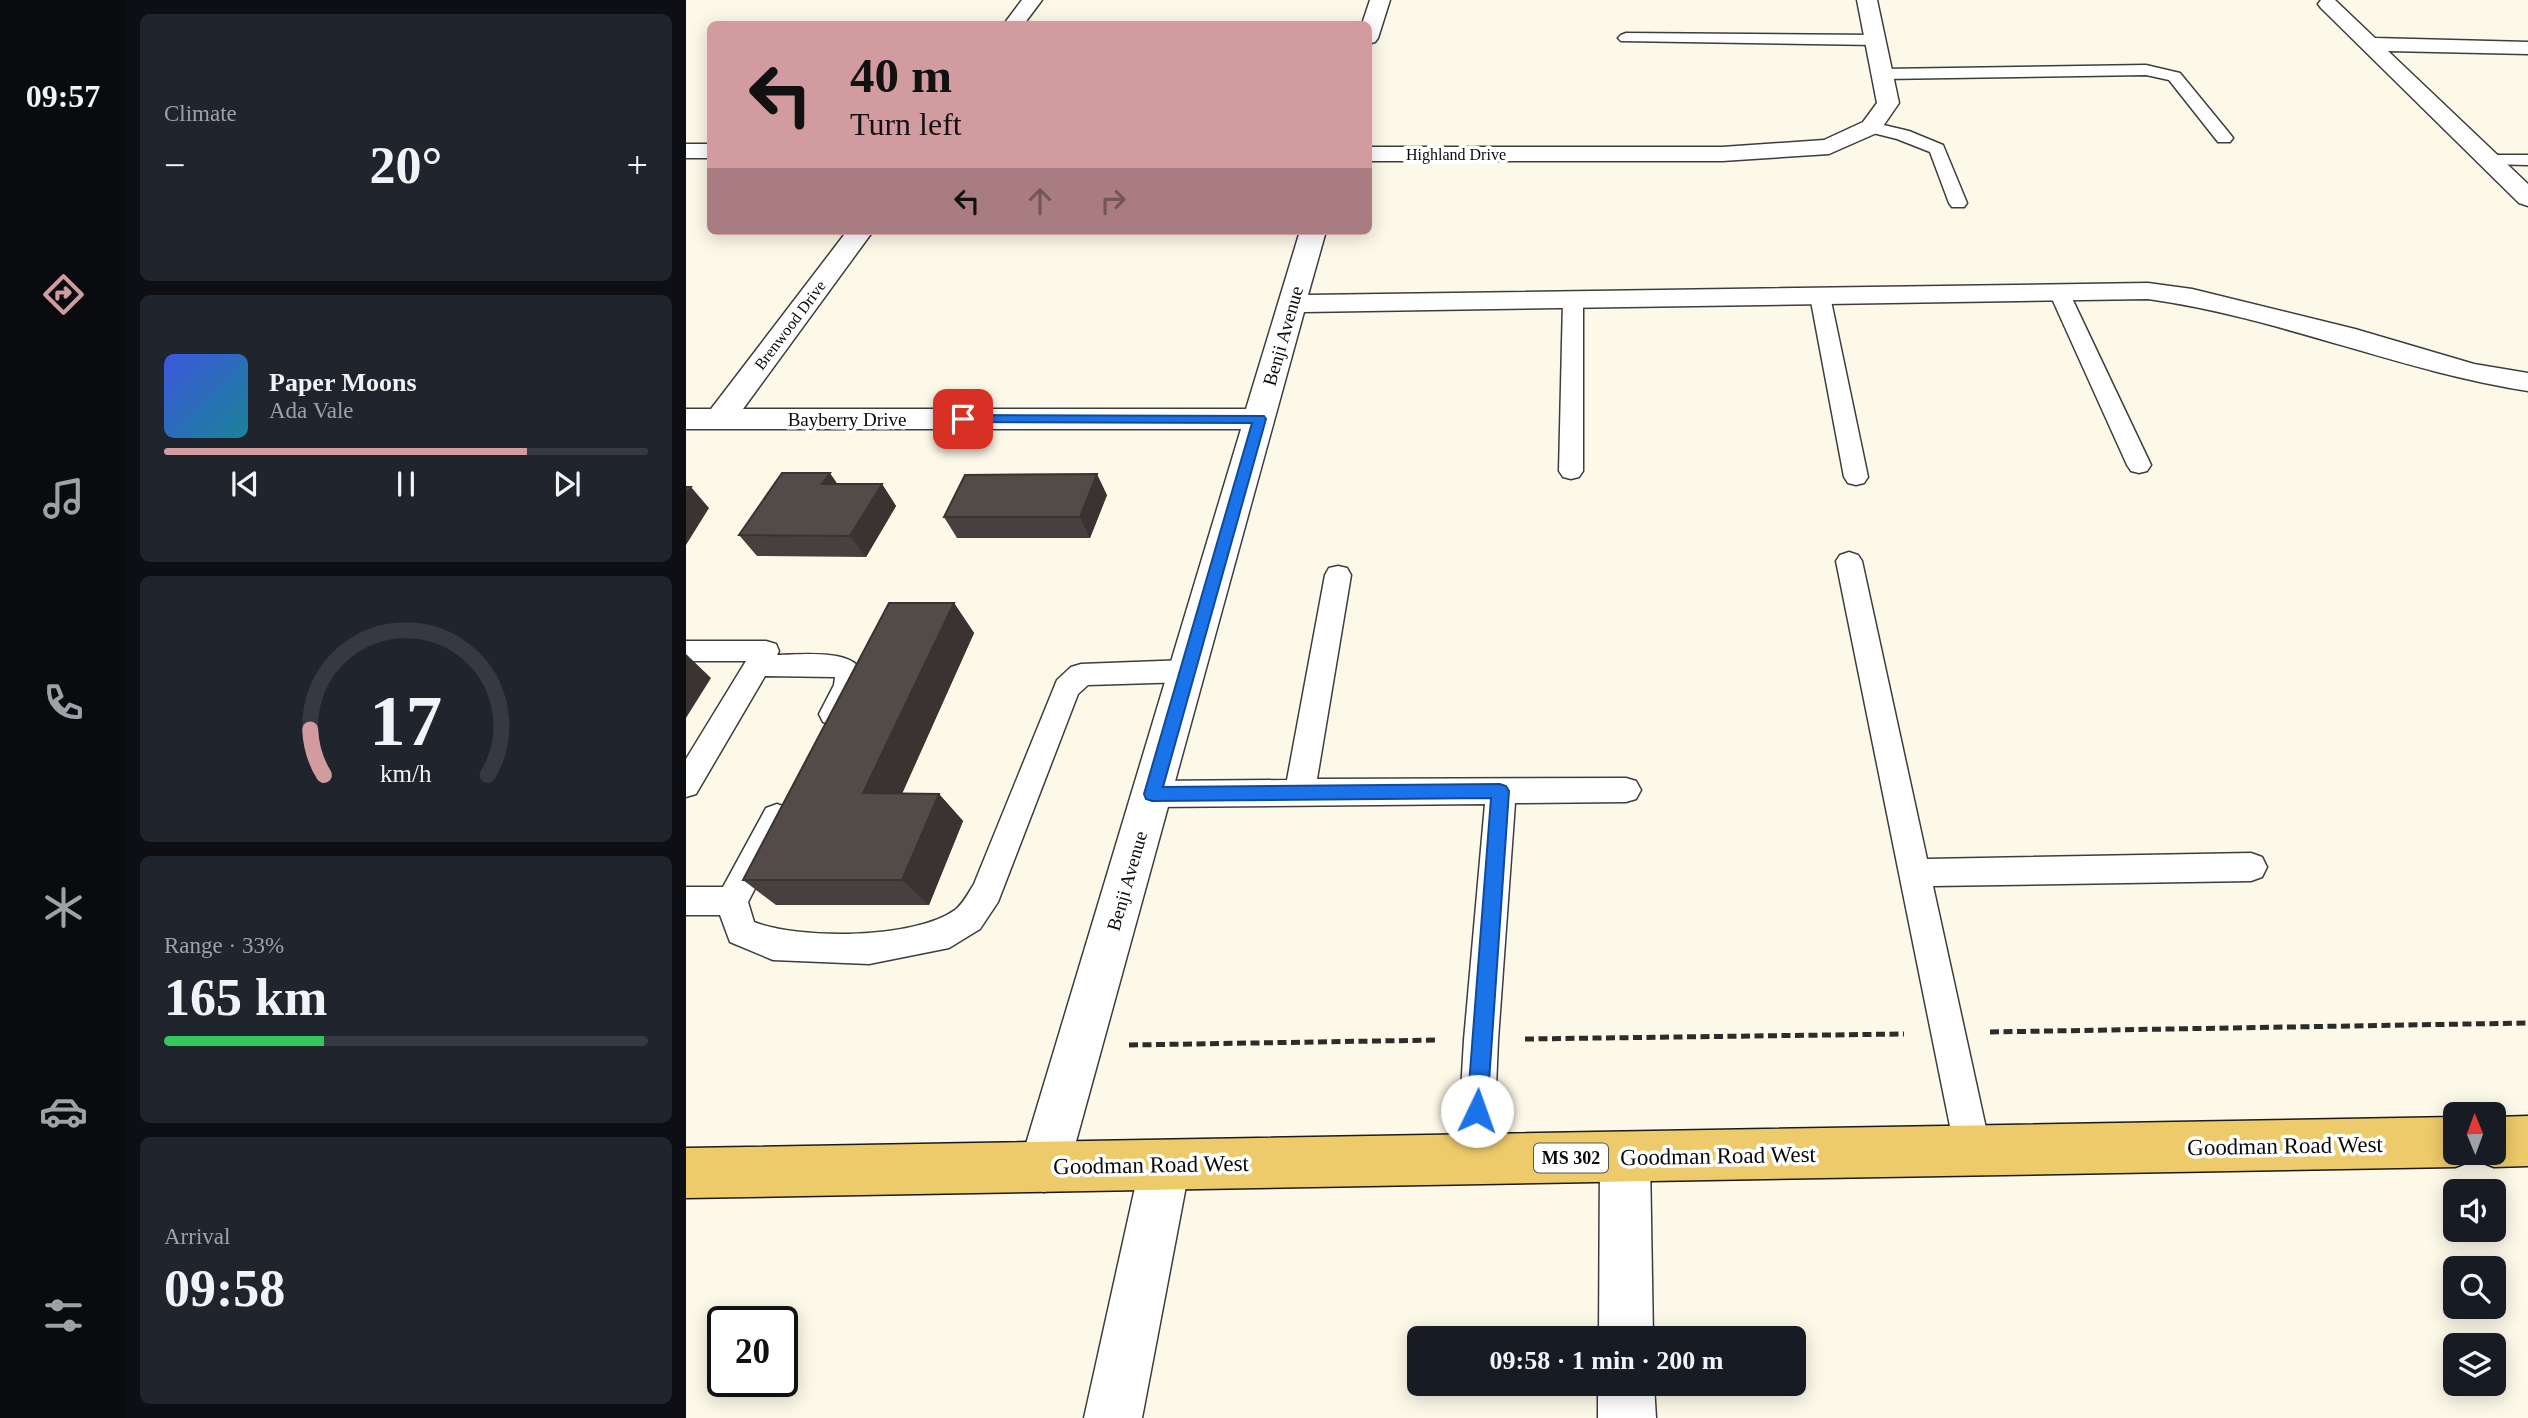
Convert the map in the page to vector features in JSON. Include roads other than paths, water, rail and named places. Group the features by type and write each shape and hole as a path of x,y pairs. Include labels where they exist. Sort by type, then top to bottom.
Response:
{"main road":[{"path":"2506,1142 2528,1141"},
{"name":"Goodman Road West","path":"686,1173 2443,1143"}],"street":[{"path":"1016,21 1032,0"},
{"path":"1372,25 1380,0"},
{"path":"1867,0 1888,103 1871,127"},
{"path":"2328,4 2528,198"},
{"path":"2370,44 2528,48"},
{"name":"Highland Drive","path":"1372,154 1722,154 1829,146 1871,127"},
{"path":"686,151 707,151"},
{"name":"Brenwood Drive","path":"720,419 857,235"},
{"name":"Benji Avenue","path":"1044,1167 1312,235"},
{"path":"1292,304 2148,291 2192,297 2345,335 2471,373 2528,382"},
{"name":"Bayberry Drive","path":"686,419 1260,419"},
{"path":"1625,1158 1626,1326"},
{"path":"1113,1418 1165,1165"},
{"path":"1626,1396 1627,1418"}],"lane":[{"path":"1626,38 1876,40"},
{"path":"1882,74 2146,70 2174,76 2224,138"},
{"path":"1871,127 1903,135 1937,149 1958,203"},
{"path":"2490,160 2528,160"},
{"path":"2059,292 2139,465"},
{"path":"1820,296 1856,477"},
{"path":"1570,471 1573,300"},
{"path":"1849,561 1973,1151"},
{"path":"1300,792 1338,575"},
{"path":"686,651 766,651 686,785"},
{"path":"758,665 839,666 849,673 848,685 822,733"},
{"path":"790,793 732,901 741,932 773,945 869,950 938,937 969,919 987,892 1067,688 1081,675 1187,671"},
{"path":"1152,794 1626,790"},
{"path":"1475,1159 1500,791"},
{"path":"1915,873 2251,867"},
{"path":"686,901 732,901"}]}
